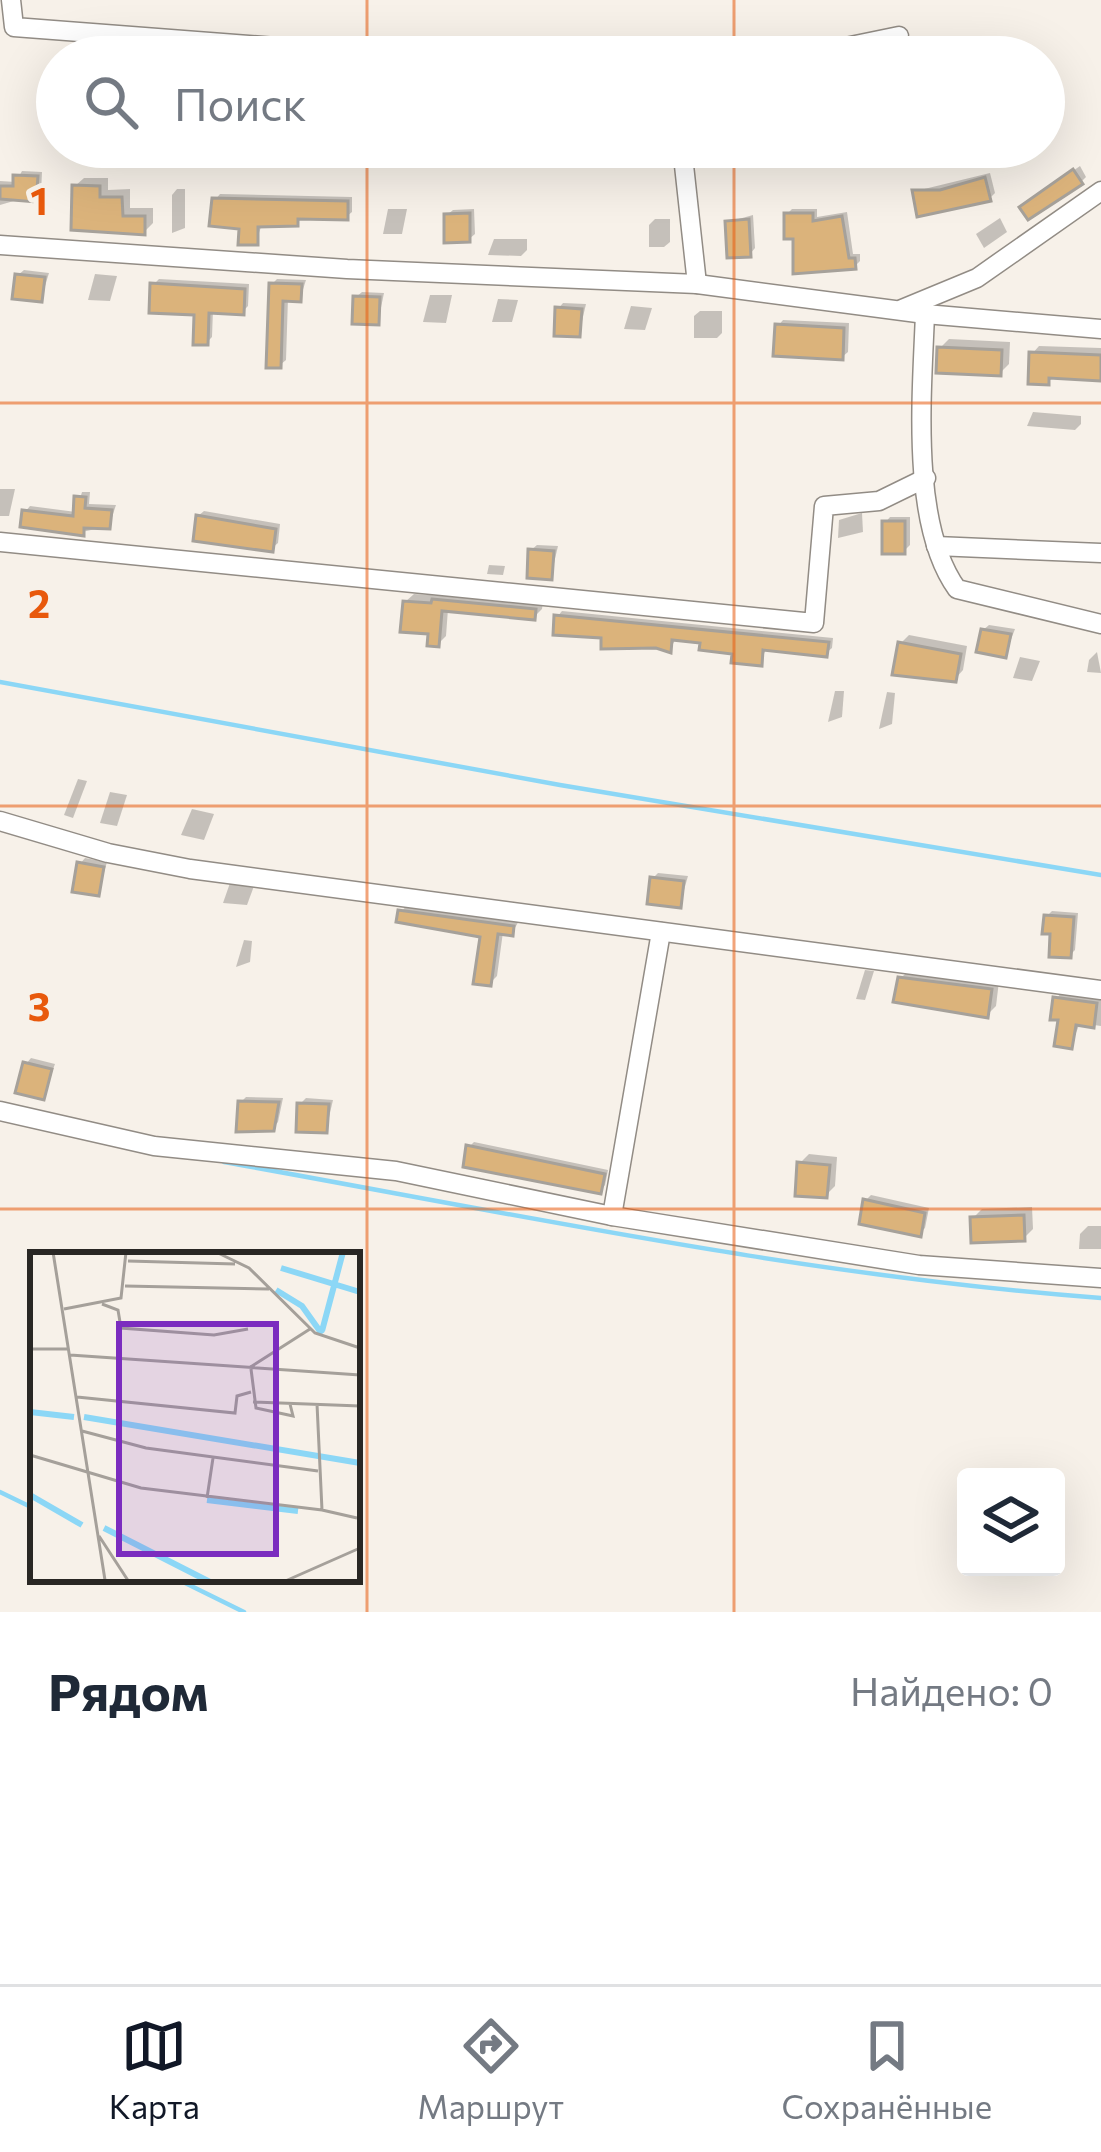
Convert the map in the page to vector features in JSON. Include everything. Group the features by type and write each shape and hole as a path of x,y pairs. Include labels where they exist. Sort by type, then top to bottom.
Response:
{"street":[{"path":"10,0 14,27 132,36"},
{"path":"684,168 697,284"},
{"path":"898,310 977,278 1101,191"},
{"path":"0,245 347,269 697,284 925,314 1101,329"},
{"path":"925,314 921,415 939,564 957,589 1101,624"},
{"path":"0,542 814,623 824,506 879,501 926,478"},
{"path":"936,546 1101,553"},
{"path":"0,821 107,853 190,869 1101,991"},
{"path":"613,1216 661,932"},
{"path":"0,1111 154,1146 396,1171 613,1216 919,1265 1101,1278"}],"building":[{"path":"1073,169 1083,184 1028,220 1019,207"},
{"path":"13,175 38,176 36,202 0,199 0,186 13,186"},
{"path":"985,177 991,201 917,217 912,190 940,190"},
{"path":"72,185 100,186 100,197 122,197 123,216 145,216 145,235 71,230"},
{"path":"212,198 348,201 348,220 298,219 298,226 258,227 258,245 238,245 239,229 209,226"},
{"path":"470,213 470,242 444,243 444,214"},
{"path":"784,213 813,213 813,221 842,216 849,258 855,258 856,269 793,274 793,239 784,239"},
{"path":"749,219 751,257 727,258 725,221"},
{"path":"15,274 45,277 42,302 12,299"},
{"path":"150,283 245,289 244,315 209,313 208,345 193,345 194,315 149,313"},
{"path":"269,283 302,284 301,302 283,301 281,368 266,368"},
{"path":"353,296 380,297 379,325 352,324"},
{"path":"555,307 582,309 580,337 554,336"},
{"path":"775,324 844,328 843,360 773,356"},
{"path":"937,347 1002,350 1001,376 936,373"},
{"path":"1029,352 1101,355 1101,381 1049,378 1049,385 1028,384"},
{"path":"74,496 86,497 85,508 112,510 110,529 84,528 84,536 20,527 22,510 73,516"},
{"path":"196,515 276,529 273,552 193,541"},
{"path":"882,521 905,521 905,554 882,554"},
{"path":"528,549 554,551 552,580 527,578"},
{"path":"432,599 536,609 535,620 442,611 439,647 427,646 428,634 400,632 403,601 431,603"},
{"path":"554,615 829,642 827,657 763,650 762,666 731,663 732,654 699,650 700,643 672,640 671,653 656,648 601,649 601,638 553,635"},
{"path":"981,629 1011,634 1006,658 976,652"},
{"path":"898,642 961,654 956,682 892,675"},
{"path":"77,862 104,867 99,896 72,892"},
{"path":"650,877 684,881 681,908 647,904"},
{"path":"398,910 514,926 513,936 498,934 491,986 473,984 480,937 396,922"},
{"path":"1044,915 1074,917 1071,958 1049,957 1050,934 1042,934"},
{"path":"898,977 992,989 988,1018 893,1002"},
{"path":"1053,997 1097,1003 1094,1028 1076,1025 1072,1049 1054,1046 1058,1020 1050,1020"},
{"path":"23,1062 52,1069 44,1100 15,1093"},
{"path":"238,1101 279,1102 274,1131 236,1132"},
{"path":"297,1103 329,1104 327,1133 296,1132"},
{"path":"466,1145 605,1174 601,1194 463,1167"},
{"path":"797,1162 830,1165 827,1198 795,1196"},
{"path":"863,1199 925,1213 921,1237 859,1224"},
{"path":"1024,1215 1025,1241 971,1243 970,1217"}],"waterway":[{"path":"0,682 560,785 1101,875"},
{"path":"224,1162 771,1259 1101,1298"},
{"path":"0,1492 30,1507"},
{"path":"183,1582 244,1612"}]}
